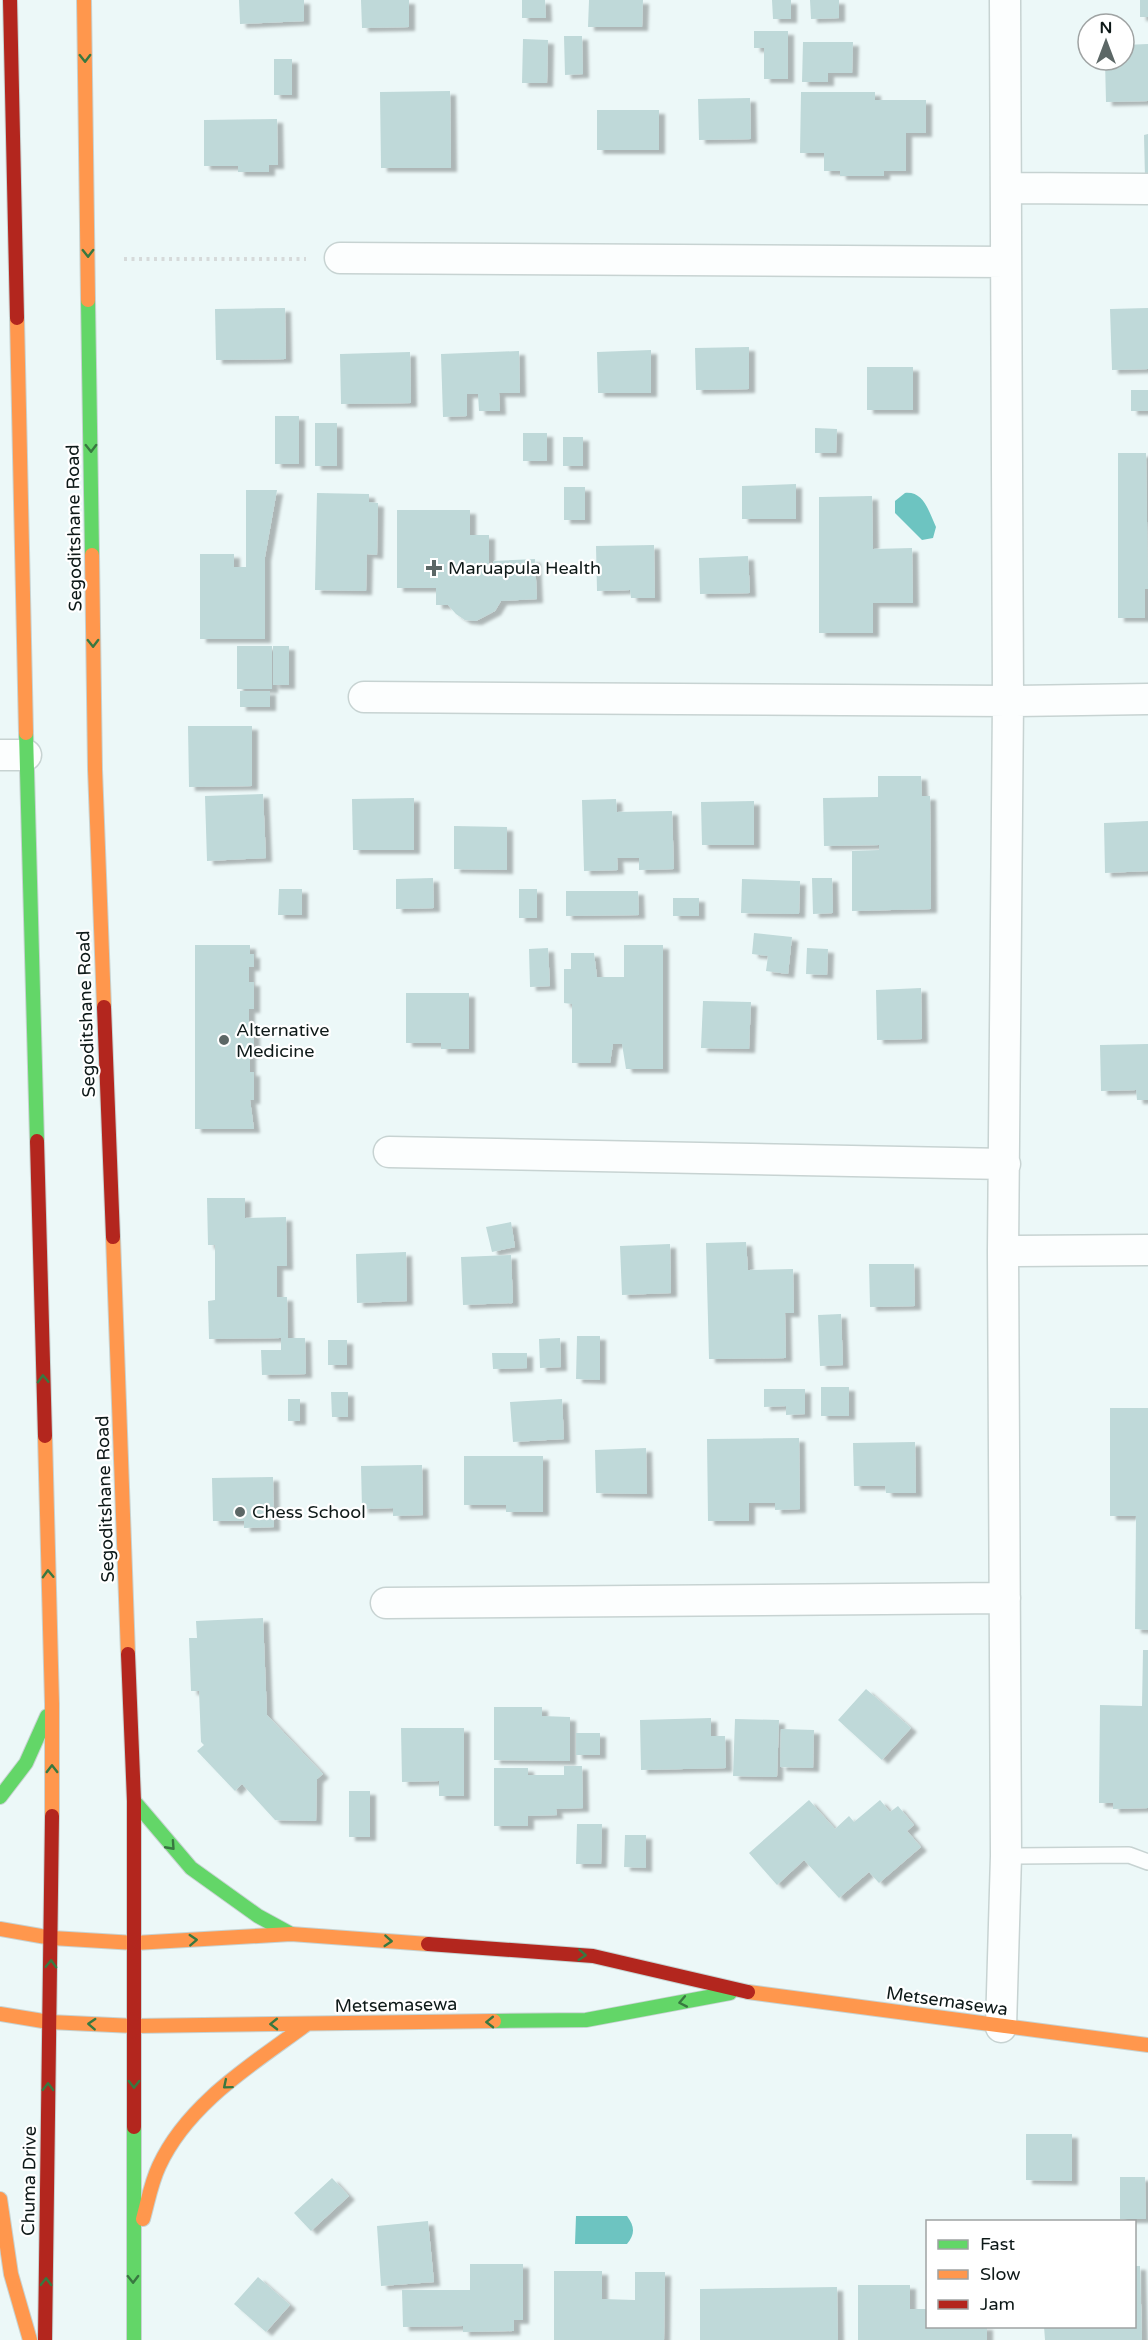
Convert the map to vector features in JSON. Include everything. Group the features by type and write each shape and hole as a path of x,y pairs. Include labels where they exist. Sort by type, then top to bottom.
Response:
{"main road":[{"path":"10,0 13,755 52,1704 52,1938 49,2022"},
{"name":"Segoditshane Road","path":"84,0 94,769 134,1801 134,2026"},
{"path":"0,1797 26,1763 52,1704"},
{"path":"134,1801 191,1869 258,1916 291,1934"},
{"name":"Metsemasewa","path":"0,1929 52,1938 135,1943 291,1934 593,1956 741,1991 1148,2045"},
{"name":"Metsemasewa","path":"0,2014 49,2022 134,2026 586,2020 741,1991"},
{"name":"Chuma Drive","path":"45,2340 49,2022"},
{"path":"133,2250 160,2162 179,2135 208,2101 307,2024"},
{"path":"134,2026 134,2340"},
{"path":"0,2199 11,2274 30,2340"}],"street":[{"path":"1001,2027 1006,1856 1003,1251 1008,701 1005,0"},
{"path":"1006,188 1148,189"},
{"path":"340,258 1006,262"},
{"path":"364,697 1008,701 1148,699"},
{"path":"389,1152 1005,1164"},
{"path":"1003,1251 1148,1250"},
{"path":"386,1603 1005,1598"}],"lane":[{"path":"1006,1856 1129,1855 1148,1862"}],"path":[{"path":"88,260 340,258"}],"water":[{"path":"905,493 917,495 925,504 936,527 933,538 922,540 895,513 895,501"},
{"path":"576,2216 627,2216 633,2227 632,2237 627,2244 575,2244"}],"building":[{"path":"239,0 304,0 304,21 240,24"},
{"path":"361,0 409,0 409,27 362,28"},
{"path":"522,0 545,0 546,18 522,18"},
{"path":"589,0 643,0 642,27 588,27"},
{"path":"772,0 791,0 791,19 773,19"},
{"path":"810,0 839,0 839,18 811,19"},
{"path":"1140,0 1148,0 1148,17 1140,17"},
{"path":"754,31 788,31 788,79 764,79 764,48 754,48"},
{"path":"564,36 582,36 583,74 565,75"},
{"path":"523,39 548,40 547,83 522,83"},
{"path":"803,42 853,42 852,73 828,73 828,82 802,82"},
{"path":"1136,44 1148,44 1148,101 1106,102 1105,72 1136,72"},
{"path":"274,59 292,59 292,95 274,95"},
{"path":"450,91 451,168 381,168 380,92"},
{"path":"801,92 875,92 875,100 926,100 926,133 906,133 906,171 884,171 884,176 840,176 840,171 824,171 824,153 800,153"},
{"path":"750,98 751,139 699,140 698,99"},
{"path":"597,110 659,110 659,150 597,150"},
{"path":"277,119 278,165 269,165 269,172 238,172 238,166 204,166 204,120"},
{"path":"1148,134 1148,178 1145,178 1144,135"},
{"path":"285,308 286,359 216,360 215,309"},
{"path":"1148,308 1148,369 1112,370 1110,309"},
{"path":"749,347 749,389 696,390 695,348"},
{"path":"651,350 651,393 598,393 597,352"},
{"path":"519,351 520,393 499,393 500,411 479,411 478,394 467,394 467,416 443,417 441,354"},
{"path":"410,352 411,403 341,404 340,354"},
{"path":"867,367 913,367 913,410 867,410"},
{"path":"1131,390 1148,390 1148,411 1131,411"},
{"path":"275,416 299,416 299,464 275,464"},
{"path":"315,423 337,423 337,466 315,466"},
{"path":"815,428 837,429 836,453 815,453"},
{"path":"523,433 547,433 547,461 523,461"},
{"path":"563,437 583,437 583,466 563,466"},
{"path":"1118,453 1146,453 1148,589 1145,589 1145,618 1118,618"},
{"path":"796,484 796,519 742,519 742,486"},
{"path":"564,487 585,487 585,520 564,520"},
{"path":"246,490 277,490 265,557 265,639 200,639 200,554 234,554 234,567 246,567"},
{"path":"317,493 369,494 369,502 378,503 377,555 367,554 366,591 315,590"},
{"path":"872,496 873,549 912,548 913,603 873,603 873,633 819,633 819,497"},
{"name":"Maruapula Health","path":"397,510 470,510 470,535 489,535 489,570 493,573 493,561 535,559 537,599 501,601 495,611 476,621 465,620 448,605 436,605 436,588 397,588"},
{"path":"654,545 655,598 631,598 630,590 597,591 596,546"},
{"path":"748,556 750,593 700,594 699,558"},
{"path":"237,646 272,646 272,689 237,689"},
{"path":"273,646 289,646 289,685 273,685"},
{"path":"240,691 270,691 270,707 240,707"},
{"path":"188,726 252,726 252,786 189,787"},
{"path":"878,776 921,776 922,796 930,796 931,909 852,911 852,851 879,850 879,845 824,846 823,798 878,797"},
{"path":"263,794 266,858 207,861 205,796"},
{"path":"414,798 414,850 353,850 352,799"},
{"path":"616,799 617,812 672,811 674,869 639,870 639,858 617,858 618,870 584,871 582,800"},
{"path":"754,801 754,845 702,845 701,802"},
{"path":"1148,821 1148,871 1105,873 1104,823"},
{"path":"454,826 507,827 507,870 454,869"},
{"path":"433,878 434,908 396,909 396,879"},
{"path":"812,878 832,878 833,913 813,914"},
{"path":"742,879 800,881 799,914 741,913"},
{"path":"279,889 302,889 302,915 278,915"},
{"path":"519,889 537,889 537,918 519,918"},
{"path":"566,891 638,891 639,915 566,916"},
{"path":"673,898 699,898 699,916 673,916"},
{"path":"754,933 792,937 788,974 766,971 768,956 752,954"},
{"name":"Alternative Medicine","path":"195,945 250,945 250,954 254,954 254,967 249,967 249,982 254,982 254,1009 249,1009 249,1026 254,1026 254,1054 250,1054 250,1072 254,1072 254,1100 250,1100 254,1129 195,1129"},
{"path":"624,945 663,945 663,1069 626,1069 622,1044 613,1044 610,1063 572,1063 572,1004 564,1003 564,969 571,969 571,953 594,953 597,977 624,977"},
{"path":"548,948 550,986 530,987 529,949"},
{"path":"807,948 828,949 827,975 806,974"},
{"path":"921,988 922,1039 877,1040 876,990"},
{"path":"406,993 469,993 469,1049 441,1049 441,1043 406,1043"},
{"path":"703,1001 751,1002 749,1049 701,1048"},
{"path":"1148,1044 1148,1100 1137,1100 1136,1090 1101,1091 1100,1045"},
{"path":"207,1198 245,1198 245,1218 286,1217 287,1266 277,1266 277,1297 287,1297 288,1338 305,1338 306,1374 262,1375 261,1350 281,1350 281,1338 209,1339 208,1301 215,1300 215,1245 208,1245"},
{"path":"511,1222 515,1247 492,1252 486,1227"},
{"path":"746,1242 748,1270 793,1269 794,1313 785,1313 786,1358 709,1359 706,1243"},
{"path":"670,1244 671,1293 622,1295 620,1246"},
{"path":"406,1252 407,1301 357,1303 356,1254"},
{"path":"511,1255 513,1303 463,1305 461,1257"},
{"path":"869,1264 914,1264 915,1306 870,1307"},
{"path":"841,1314 843,1365 820,1366 818,1315"},
{"path":"577,1336 600,1336 600,1380 576,1379"},
{"path":"560,1338 561,1367 540,1368 539,1339"},
{"path":"328,1340 347,1340 347,1365 328,1365"},
{"path":"492,1353 527,1353 527,1368 493,1369"},
{"path":"821,1387 849,1387 849,1416 821,1416"},
{"path":"764,1389 805,1389 805,1414 786,1415 786,1406 764,1407"},
{"path":"331,1392 348,1392 348,1417 332,1417"},
{"path":"288,1399 300,1399 300,1421 288,1421"},
{"path":"562,1399 564,1439 513,1442 510,1402"},
{"path":"1110,1408 1148,1408 1148,1630 1135,1629 1136,1516 1110,1516"},
{"path":"799,1438 800,1509 775,1510 775,1503 749,1503 749,1521 708,1521 707,1439"},
{"path":"915,1442 916,1493 886,1493 885,1486 854,1486 853,1443"},
{"path":"646,1448 647,1494 596,1493 595,1450"},
{"path":"464,1456 543,1456 543,1512 506,1512 506,1505 464,1505"},
{"path":"422,1465 423,1515 393,1516 393,1508 362,1509 361,1466"},
{"path":"273,1477 274,1527 244,1528 244,1521 213,1521 212,1478"},
{"path":"263,1618 267,1715 323,1774 317,1779 316,1821 275,1820 242,1784 235,1791 197,1751 204,1745 201,1742 199,1691 191,1691 189,1638 197,1638 196,1621"},
{"path":"1143,1650 1148,1650 1148,1808 1113,1809 1113,1803 1099,1803 1100,1705 1142,1706"},
{"path":"866,1689 911,1728 882,1760 838,1720"},
{"path":"494,1707 542,1707 542,1716 570,1717 570,1761 494,1760"},
{"path":"711,1718 711,1736 725,1736 726,1768 641,1770 640,1720"},
{"path":"735,1719 779,1720 777,1777 733,1776"},
{"path":"401,1728 464,1728 464,1796 439,1796 439,1781 402,1782"},
{"path":"781,1729 814,1730 813,1768 780,1767"},
{"path":"576,1733 600,1733 600,1755 576,1755"},
{"path":"564,1766 582,1766 583,1808 556,1809 557,1815 528,1816 528,1826 494,1826 494,1768 528,1768 528,1775 564,1775"},
{"path":"349,1791 370,1791 370,1837 349,1837"},
{"path":"809,1800 835,1829 849,1816 854,1822 880,1800 890,1812 898,1806 914,1825 907,1831 921,1847 879,1883 869,1872 839,1898 804,1860 777,1885 749,1853"},
{"path":"577,1824 602,1824 601,1864 576,1864"},
{"path":"625,1835 646,1835 646,1868 624,1867"},
{"path":"1026,2134 1072,2134 1072,2181 1026,2180"},
{"path":"1120,2177 1145,2177 1146,2219 1120,2219"},
{"path":"332,2178 349,2196 311,2231 294,2213"},
{"path":"428,2221 434,2282 381,2286 377,2226"},
{"path":"470,2264 523,2264 523,2320 514,2320 514,2331 463,2332 463,2326 403,2327 402,2290 470,2290"},
{"path":"1136,2266 1140,2266 1142,2340 1045,2340 1044,2328 1136,2328"},
{"path":"554,2271 602,2271 602,2299 635,2300 635,2272 665,2272 664,2340 554,2340"},
{"path":"258,2277 290,2305 266,2332 234,2304"},
{"path":"858,2285 910,2285 910,2309 926,2309 926,2328 987,2328 987,2340 858,2340"},
{"path":"837,2287 838,2340 700,2340 700,2289"}],"traffic: fast":[{"path":"88,300 92,555"},
{"path":"26,733 37,1141"},
{"path":"0,1797 26,1763 47,1716"},
{"path":"134,1801 191,1868 258,1916 291,1934"},
{"path":"494,2021 586,2020 730,1993"},
{"path":"134,2127 134,2340"}],"traffic: slow":[{"path":"84,0 88,300"},
{"path":"17,318 26,733"},
{"path":"92,555 95,769 104,1007"},
{"path":"113,1237 128,1654"},
{"path":"45,1436 52,1704 52,1816"},
{"path":"0,1929 52,1938 135,1943 291,1934 428,1944"},
{"path":"748,1992 1148,2045"},
{"path":"0,2014 49,2022 134,2026 494,2021"},
{"path":"143,2219 159,2166 171,2143 187,2123 224,2086 307,2024"},
{"path":"0,2199 11,2274 30,2340"}],"traffic: jam":[{"path":"10,0 17,318"},
{"path":"104,1007 113,1237"},
{"path":"37,1141 45,1436"},
{"path":"128,1654 134,1801 134,2127"},
{"path":"45,2340 52,1816"},
{"path":"428,1944 593,1956 748,1992"}],"place":[{"name":"Maruapula Health","path":"434,568"},
{"name":"Alternative Medicine","path":"224,1040"},
{"name":"Chess School","path":"240,1512"}]}
